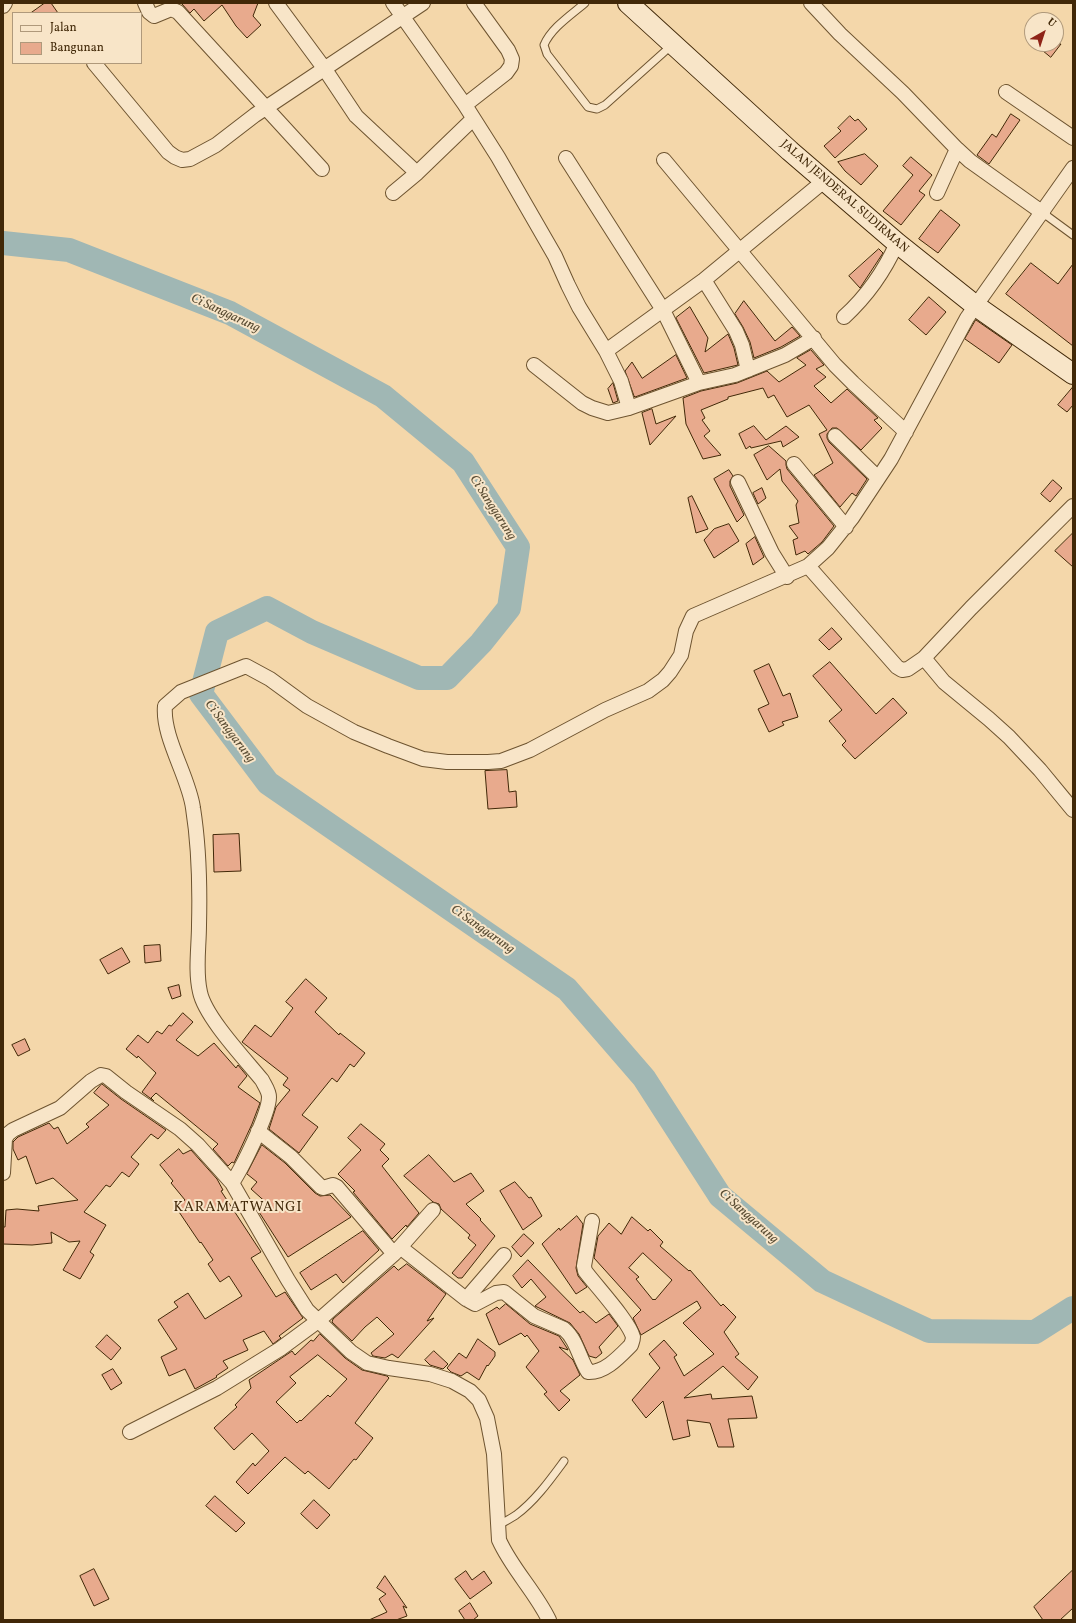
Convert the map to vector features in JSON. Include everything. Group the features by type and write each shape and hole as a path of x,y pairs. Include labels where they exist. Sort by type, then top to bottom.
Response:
{"main road":[{"name":"JALAN JENDERAL SUDIRMAN","path":"628,3 824,181 903,248 976,306 1073,374"}],"street":[{"path":"145,3 149,12 154,16 171,9 178,12 322,169"},
{"path":"276,3 324,68 356,116 417,173"},
{"path":"393,3 404,16 466,105 538,225 555,256 579,307 606,351 621,381 629,408"},
{"path":"95,64 168,152 182,160 190,160 216,145 266,107 423,3"},
{"path":"466,105 506,73 511,66 512,59 508,50 474,3"},
{"path":"811,3 840,34 903,93 963,154 1042,213"},
{"path":"1006,92 1073,138"},
{"path":"393,193 417,173 474,119"},
{"path":"937,193 963,154"},
{"path":"566,158 663,310 699,383"},
{"path":"664,160 738,251 853,383 906,432"},
{"path":"232,1182 244,1164 269,1102 269,1096 267,1088 218,1026 205,1005 200,992 198,970 200,886 193,806 166,726 164,712 165,706 181,692 246,666 270,679 307,706 354,732 408,754 423,759 447,762 488,762 501,761 530,750 606,710 648,691 663,680 678,661 681,655 686,631 693,616 808,566 820,557 846,527 906,432 957,335 1073,168"},
{"path":"606,351 704,280 824,181"},
{"path":"844,318 875,283 889,262 903,248"},
{"path":"704,280 736,331 742,344 748,370"},
{"path":"534,365 574,398 592,408 608,413 629,408 699,383 735,375 816,341"},
{"path":"835,436 878,478"},
{"path":"794,464 846,527"},
{"path":"738,482 772,553 787,576"},
{"path":"808,566 897,667 902,670 908,669 924,658 971,608 1073,506"},
{"path":"924,658 944,682 1009,737 1040,770 1073,810"},
{"path":"3,1173 5,1139 8,1134 13,1130 60,1108 91,1081 101,1075 106,1076 126,1092 180,1129 198,1145 232,1182 288,1280 307,1310 351,1352 367,1362 389,1368 441,1377 459,1384 470,1391 479,1400 487,1418 494,1454 499,1540 504,1552 536,1595 549,1620"},
{"path":"258,1131 287,1154 321,1187 323,1188 332,1185 337,1187 397,1251 466,1299 475,1304 496,1293 504,1292 534,1316 568,1333 572,1338 588,1372 595,1372 609,1365 631,1346 633,1341 633,1336 621,1317 585,1271 584,1266 592,1221"},
{"path":"130,1432 218,1388 280,1349 318,1321 397,1251 433,1210"},
{"path":"466,1299 504,1255"}],"lane":[{"path":"585,3 547,37 544,45 547,54 588,107 597,109 605,105 673,44"},
{"path":"1042,213 1073,236"},
{"path":"497,1526 517,1514 527,1505 564,1461"}],"building":[{"path":"45,3 51,3 57,12 32,12"},
{"path":"258,3 253,16 261,25 247,38 236,26 222,5 204,21 194,9 190,13 182,4"},
{"path":"1045,52 1055,52 1051,57"},
{"path":"1011,114 1020,120 989,164 977,155 992,134 996,137"},
{"path":"850,116 855,121 858,119 867,129 835,158 824,146 841,131 838,128"},
{"path":"865,154 878,166 861,185 845,171 838,162"},
{"path":"911,157 932,175 919,191 925,195 901,225 883,211 913,175 903,166"},
{"path":"941,210 960,225 938,253 919,239"},
{"path":"879,249 883,253 860,288 849,276"},
{"path":"1031,263 1058,284 1073,264 1073,346 1006,294"},
{"path":"929,297 946,312 926,335 909,320"},
{"path":"744,301 775,341 792,327 800,336 781,347 754,358 750,342 735,314"},
{"path":"690,307 708,338 705,352 728,334 734,348 738,365 704,373 676,318"},
{"path":"976,320 1012,345 999,363 965,339"},
{"path":"811,350 824,365 816,369 826,377 814,386 831,403 847,389 878,418 874,420 882,428 861,450 837,428 832,428 827,434 829,442 867,479 856,496 852,493 840,507 814,475 833,463 819,434 827,430 809,405 787,417 774,395 768,398 763,388 728,397 728,399 701,410 705,418 702,420 710,431 704,436 721,455 703,459 686,424 683,398 701,391 737,383 767,371 779,382 806,365 797,358"},
{"path":"676,355 687,378 635,397 634,396 625,371 632,362 642,378"},
{"path":"613,383 618,401 613,403 608,389"},
{"path":"1073,387 1073,405 1067,412 1058,405"},
{"path":"652,409 656,424 676,416 650,445 642,413"},
{"path":"754,426 766,440 786,426 799,437 783,447 781,441 751,448 750,446 746,449 739,434"},
{"path":"769,446 786,461 787,469 834,526 822,542 808,554 805,551 796,555 793,540 798,538 789,526 799,523 796,505 798,501 782,481 780,469 767,480 754,455"},
{"path":"729,470 733,476 730,481 730,486 744,515 737,522 714,479"},
{"path":"1053,480 1062,488 1050,502 1041,494"},
{"path":"762,488 766,498 758,504 753,493"},
{"path":"692,496 708,529 696,533 688,498"},
{"path":"729,524 739,541 714,558 704,540 714,529"},
{"path":"1073,533 1073,567 1055,551"},
{"path":"755,537 764,557 753,565 746,544"},
{"path":"832,628 842,639 829,650 819,640"},
{"path":"830,662 876,714 893,698 907,713 855,759 842,745 846,741 829,721 842,710 813,676"},
{"path":"769,664 783,696 790,693 798,717 782,722 784,725 769,732 758,709 769,704 754,671"},
{"path":"507,770 509,792 516,791 517,807 488,809 485,771"},
{"path":"239,834 241,871 214,872 213,835"},
{"path":"160,945 161,961 145,963 144,946"},
{"path":"122,948 130,962 108,974 100,960"},
{"path":"306,979 327,998 315,1012 339,1035 340,1033 365,1053 354,1067 350,1064 337,1082 332,1078 302,1115 318,1127 299,1153 269,1129 276,1107 290,1090 283,1085 288,1078 242,1042 255,1025 271,1037 293,1008 286,1002"},
{"path":"179,985 181,996 172,999 168,988"},
{"path":"183,1013 193,1022 176,1040 198,1056 214,1043 236,1068 238,1065 247,1076 238,1087 260,1103 234,1163 232,1162 228,1166 213,1149 218,1144 156,1093 151,1098 154,1101 142,1092 156,1073 138,1056 137,1058 126,1049 138,1035 148,1043 157,1031 162,1034 169,1025 171,1026"},
{"path":"25,1039 30,1050 18,1056 12,1045"},
{"path":"102,1084 166,1130 158,1139 151,1134 131,1157 139,1164 129,1177 122,1172 110,1187 106,1185 84,1212 106,1225 90,1252 94,1255 80,1279 63,1270 80,1241 69,1242 51,1232 52,1243 32,1245 3,1244 3,1227 5,1227 6,1210 17,1209 39,1211 38,1206 78,1200 53,1178 36,1184 26,1156 18,1160 13,1149 13,1142 18,1137 49,1123 54,1129 58,1127 67,1144 89,1127 86,1124 109,1105 94,1093"},
{"path":"361,1124 385,1144 380,1150 389,1159 382,1166 419,1213 407,1227 406,1225 392,1239 353,1192 355,1191 338,1174 361,1150 348,1138"},
{"path":"262,1145 285,1163 315,1193 320,1196 330,1195 351,1217 288,1257 259,1212 270,1206 251,1189 257,1182 247,1174"},
{"path":"179,1149 183,1154 191,1150 217,1179 223,1190 221,1191 261,1252 251,1258 276,1297 285,1292 303,1318 279,1336 281,1338 273,1344 264,1331 243,1340 248,1350 223,1361 228,1368 216,1376 217,1377 195,1389 185,1369 169,1376 161,1357 177,1349 158,1320 178,1307 174,1302 188,1293 205,1319 242,1296 229,1276 220,1282 208,1264 213,1260 175,1206 185,1200 171,1183 173,1181 160,1165"},
{"path":"429,1155 454,1182 471,1173 484,1191 466,1204 495,1236 462,1278 458,1278 452,1273 476,1245 468,1238 470,1235 441,1209 439,1204 433,1202 404,1176"},
{"path":"515,1182 529,1198 531,1197 542,1216 523,1230 500,1191"},
{"path":"577,1216 583,1224 576,1268 578,1276 587,1287 576,1294 542,1244 559,1228 560,1230"},
{"path":"632,1217 648,1231 650,1229 663,1242 660,1246 689,1271 690,1270 721,1306 723,1304 736,1317 724,1332 739,1354 735,1357 758,1377 748,1390 723,1366 684,1398 711,1394 712,1399 752,1396 757,1418 728,1419 734,1447 718,1447 710,1423 687,1420 690,1436 673,1440 663,1401 646,1418 632,1400 660,1368 649,1354 664,1340 677,1355 674,1357 684,1376 714,1354 683,1323 701,1308 697,1301 641,1335 633,1318 641,1310 594,1258 598,1236 609,1223 621,1234","holes":["643,1253 672,1280 655,1300 653,1300 636,1279 639,1277 629,1268"]},
{"path":"363,1231 379,1250 343,1283 336,1274 311,1290 300,1273"},
{"path":"524,1234 534,1243 521,1257 512,1247"},
{"path":"528,1260 580,1313 583,1311 596,1323 609,1314 618,1326 599,1347 602,1353 596,1358 589,1356 579,1334 570,1323 535,1306 546,1297 531,1279 522,1288 513,1276"},
{"path":"407,1264 446,1294 427,1321 434,1318 398,1358 392,1354 385,1358 373,1356 371,1353 394,1334 377,1317 352,1341 332,1322 333,1319 394,1266 398,1270"},
{"path":"506,1304 530,1324 559,1336 568,1350 559,1347 573,1360 580,1375 560,1391 570,1400 559,1411 544,1394 547,1392 526,1367 539,1351 527,1335 525,1337 521,1333 499,1345 486,1314 497,1307 499,1309"},
{"path":"320,1334 345,1358 362,1370 387,1376 389,1378 355,1423 373,1438 356,1460 354,1459 329,1489 308,1471 305,1474 285,1457 248,1494 236,1482 253,1463 255,1466 269,1451 252,1433 234,1450 214,1428 237,1407 235,1405 251,1388 249,1380 292,1351 295,1355 311,1340 313,1341","holes":["318,1355 347,1379 330,1397 328,1395 297,1423 276,1402 296,1383 290,1377"]},
{"path":"107,1335 121,1348 111,1360 96,1347"},
{"path":"478,1339 495,1352 495,1356 488,1366 487,1365 479,1380 467,1372 461,1376 451,1372 447,1368 459,1353 466,1358"},
{"path":"434,1351 448,1364 443,1369 430,1365 425,1360"},
{"path":"113,1369 122,1383 111,1390 102,1375"},
{"path":"215,1496 245,1523 236,1532 206,1506"},
{"path":"314,1500 330,1515 317,1529 301,1514"},
{"path":"94,1569 109,1599 94,1606 80,1576"},
{"path":"1073,1570 1073,1608 1060,1620 1043,1620 1034,1607"},
{"path":"466,1571 472,1580 484,1571 492,1583 470,1599 455,1579"},
{"path":"385,1576 407,1608 403,1606 407,1616 396,1620 369,1620 387,1612 379,1599 386,1594 377,1588"},
{"path":"470,1603 478,1616 473,1620 465,1620 459,1611"}],"waterway":[{"name":"Ci Sanggarung","path":"3,243 69,250 230,313 383,396 463,462 518,547 509,608 481,643 447,678 419,678 312,632 267,608 217,632 201,694 268,783 567,989 644,1078 720,1196 822,1281 929,1331 1035,1332 1073,1308"}],"district":[{"name":"KARAMATWANGI","path":"238,1208"}]}
